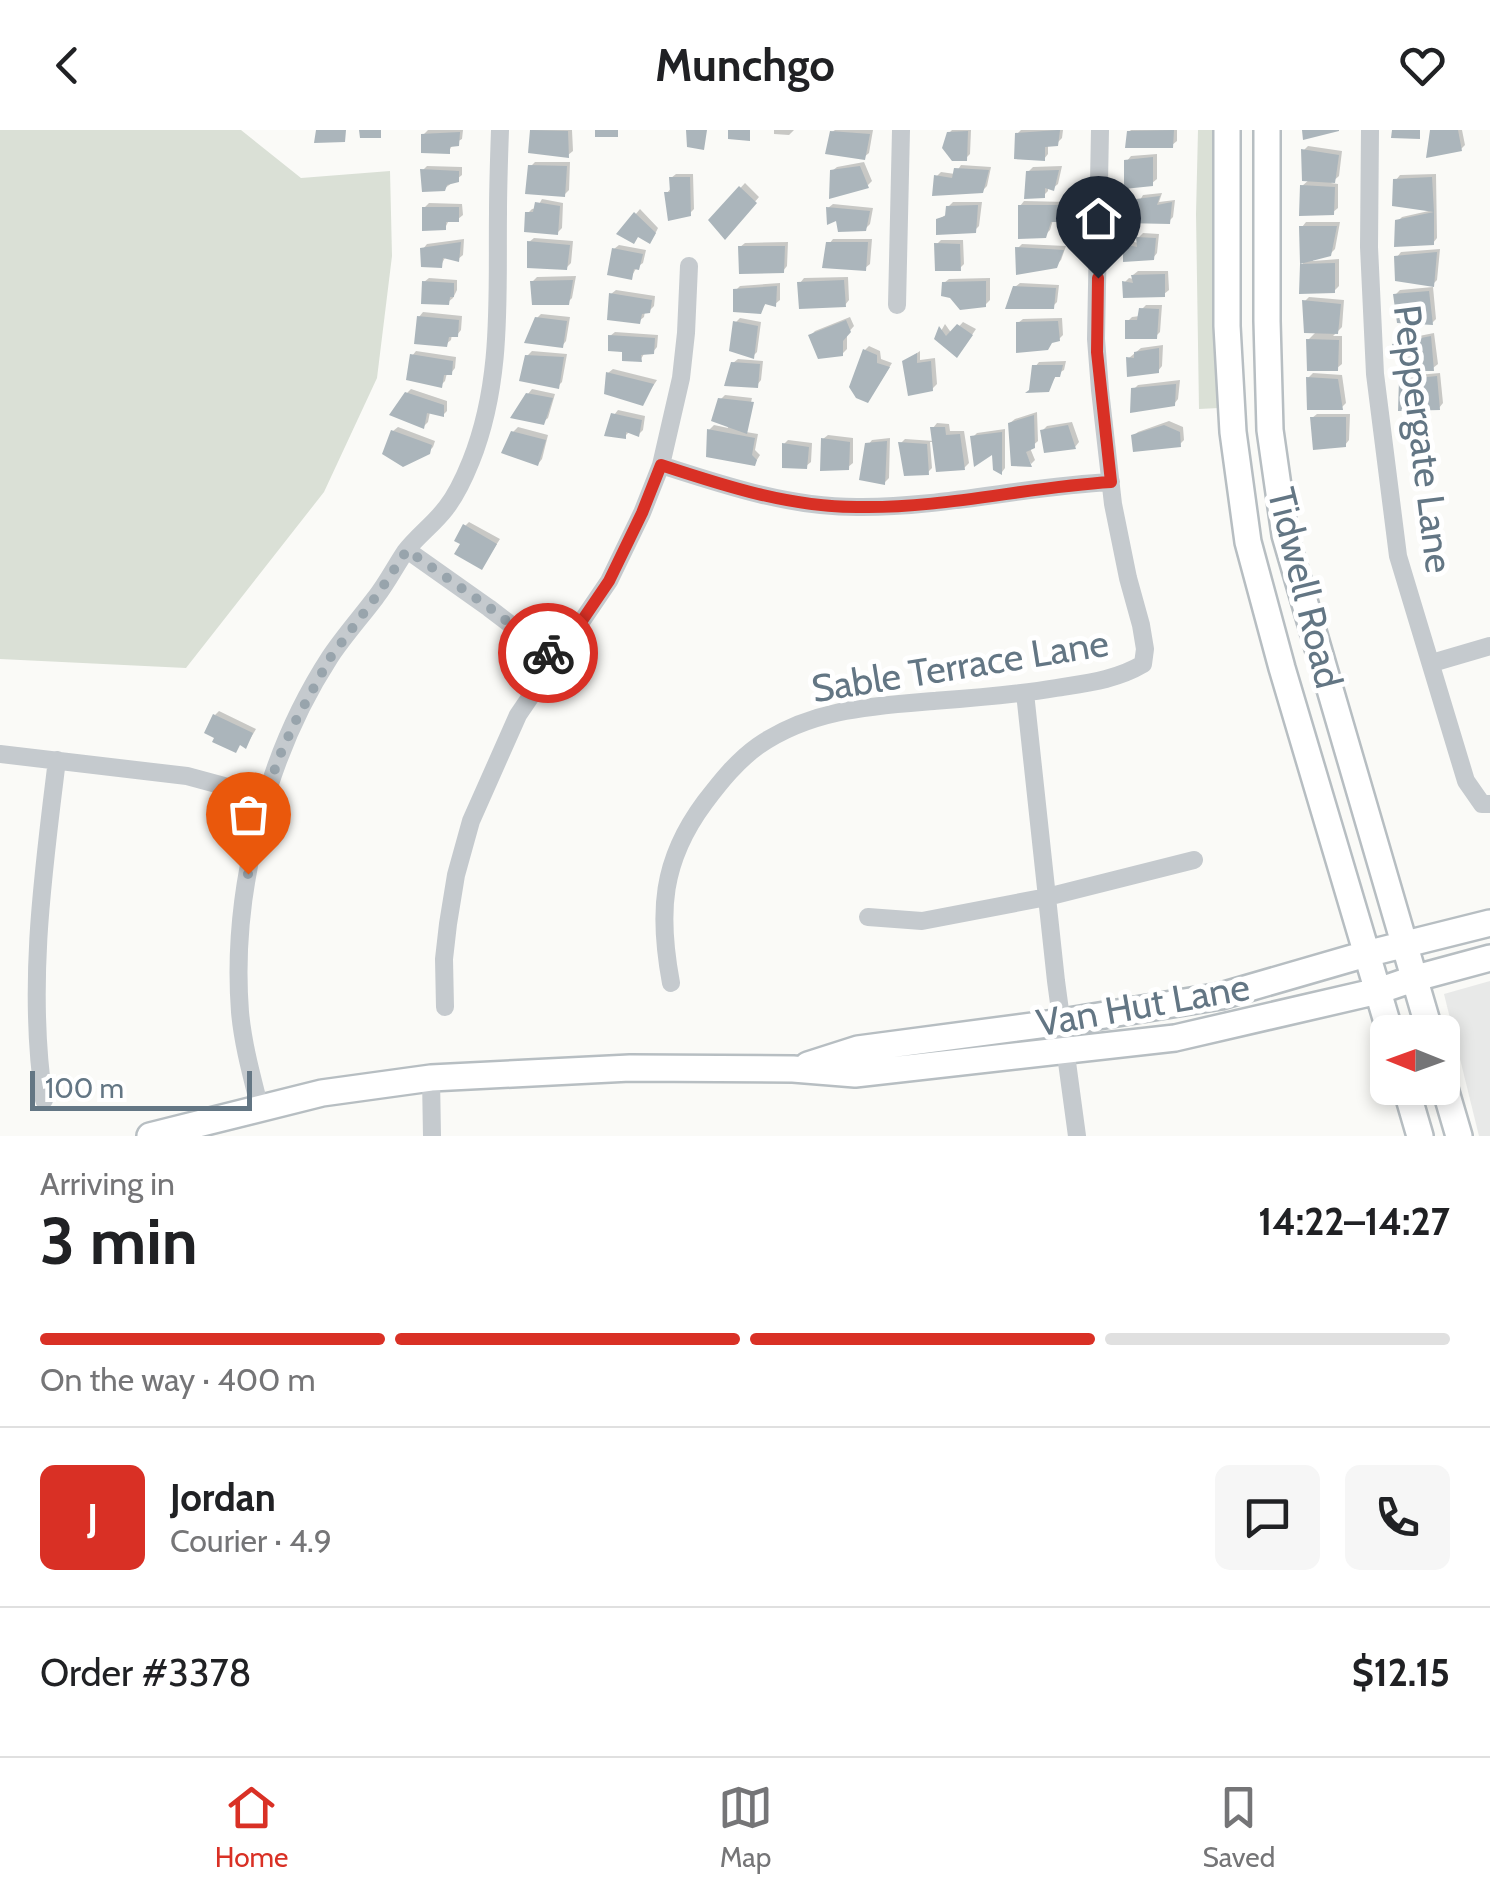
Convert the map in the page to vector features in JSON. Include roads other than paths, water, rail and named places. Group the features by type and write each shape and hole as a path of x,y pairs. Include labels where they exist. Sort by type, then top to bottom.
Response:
{"street":[{"path":"260,1109 240,1013 239,971 248,874 265,797 294,724 330,658 407,550 447,507 473,454 486,412 498,324 500,130"},
{"path":"897,306 901,130"},
{"path":"661,465 768,497 858,508 1111,482 1096,339 1100,130"},
{"name":"Tidwell Road","path":"1227,130 1228,344 1233,432 1248,542 1385,1015"},
{"name":"Tidwell Road","path":"1267,130 1270,430 1284,534 1426,1015"},
{"name":"Peppergate Lane","path":"1370,130 1374,374 1398,556 1466,781 1486,804"},
{"path":"445,1007 444,960 450,912 471,821 518,715 609,581 661,465 681,378 689,266"},
{"name":"Sable Terrace Lane","path":"671,983 662,924 678,848 697,812 744,758 790,728 840,711 1025,693 1108,679 1144,664 1144,637 1122,550 1111,482"},
{"path":"1248,542 1284,534"},
{"path":"407,550 556,659"},
{"path":"1432,663 1490,646"},
{"path":"1025,693 1077,1136"},
{"path":"0,754 187,776 265,797"},
{"path":"44,1100 37,1026 37,950 57,760"},
{"path":"868,917 922,921 1047,897 1194,860"},
{"name":"Van Hut Lane","path":"794,1069 858,1049 1221,996 1490,923"},
{"name":"Van Hut Lane","path":"150,1136 322,1093 430,1078 630,1068 794,1069 855,1074 1174,1038 1378,991 1490,958"},
{"path":"430,1078 432,1136"},
{"path":"1411,1105 1420,1136"},
{"path":"1450,1105 1459,1136"}]}
